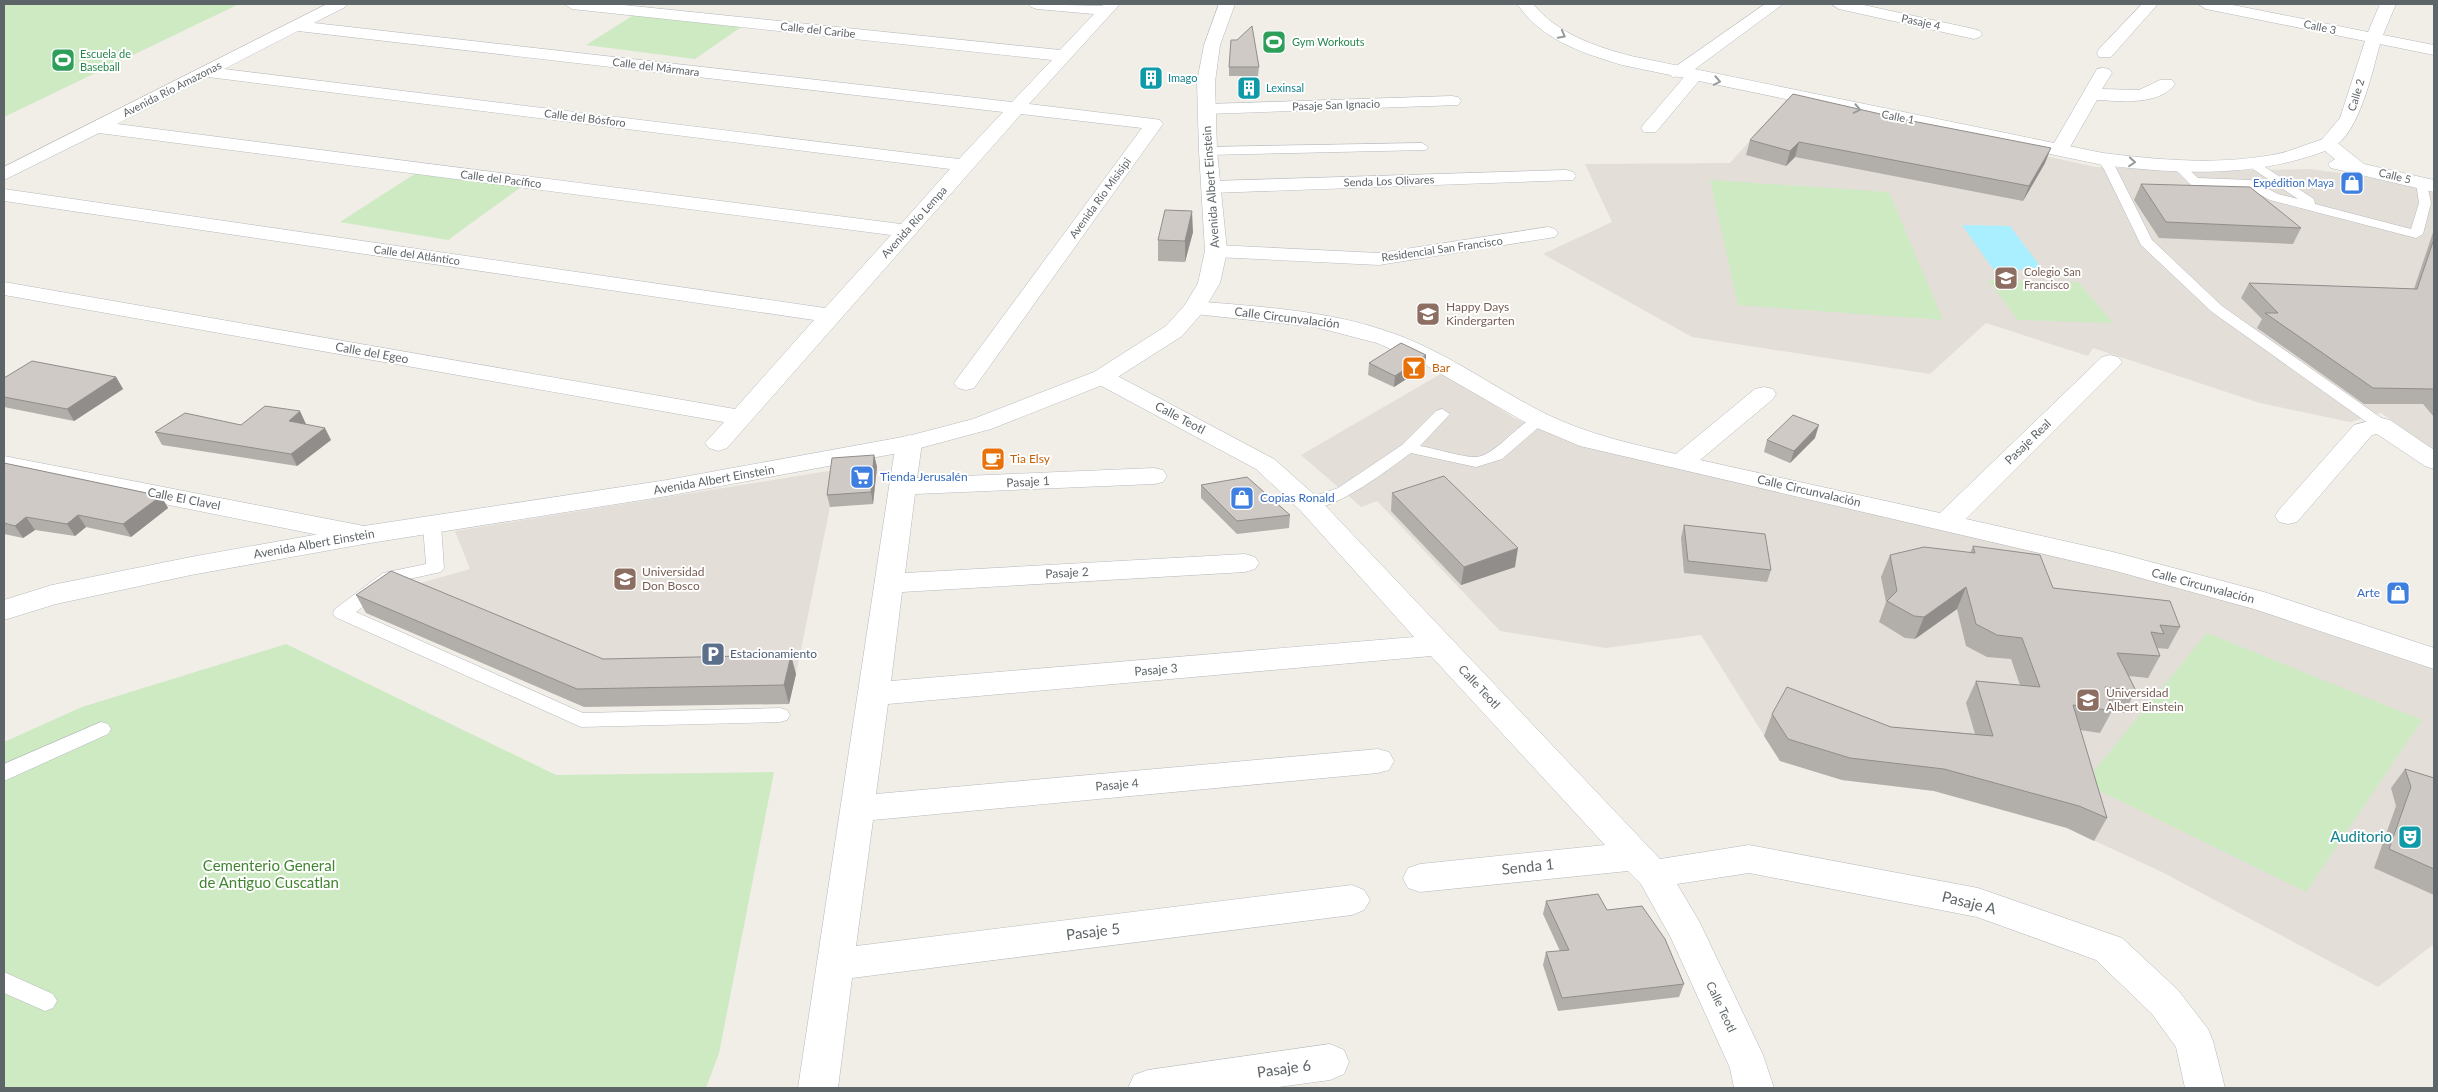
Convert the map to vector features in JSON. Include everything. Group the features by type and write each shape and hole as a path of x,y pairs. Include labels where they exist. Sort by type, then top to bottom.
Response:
{"street":[{"name":"Avenida Río Amazonas","path":"4,174 339,4"},
{"name":"Calle del Caribe","path":"572,4 1065,56"},
{"path":"1036,4 1109,7"},
{"name":"Avenida Albert Einstein","path":"4,610 52,595 119,580 364,535 432,526 715,480 909,443 982,424 1102,377 1154,346 1174,331 1194,308 1209,283 1216,251 1208,151 1214,113 1206,82 1212,45 1227,4"},
{"name":"Calle 1","path":"1525,4 1533,15 1550,28 1576,42 1613,57 1686,74 2103,159 2177,165 2254,164 2290,157"},
{"path":"1650,128 1686,74 1776,4"},
{"name":"Pasaje 4","path":"1839,4 1974,34"},
{"path":"2105,53 2150,4"},
{"name":"Calle 3","path":"2206,4 2434,50"},
{"name":"Calle 2","path":"2290,157 2327,144 2349,119 2374,38 2388,4"},
{"name":"Avenida Río Lempa","path":"718,443 964,165 1109,7"},
{"name":"Calle del Mármara","path":"296,26 1016,108"},
{"name":"Calle del Bósforo","path":"206,72 964,165"},
{"path":"2059,150 2103,73"},
{"path":"2090,94 2131,96 2156,92 2166,84"},
{"path":"1214,113 1451,105"},
{"name":"Avenida Río Misisipi","path":"966,383 1154,124 1016,108"},
{"name":"Calle del Pacífico","path":"97,127 906,231"},
{"name":"Calle 5","path":"2327,144 2356,166"},
{"name":"Calle 5","path":"2290,157 2356,166 2428,184"},
{"name":"Senda Los Olivares","path":"1212,187 1566,176"},
{"name":"Calle del Atlántico","path":"4,195 831,316"},
{"name":"Residencial San Francisco","path":"1216,251 1379,259 1548,234"},
{"name":"Calle del Egeo","path":"4,289 740,417"},
{"name":"Calle Circunvalación","path":"1194,308 1305,318 1359,329 1403,345 1539,420 1576,437 1619,449 2113,561 2254,600 2434,659"},
{"name":"Pasaje Real","path":"1946,523 2110,362"},
{"name":"Calle Teotl","path":"1102,377 1265,464 1309,504 1438,645 1645,865 1686,932 1749,1068 1754,1088"},
{"path":"1682,462 1764,394"},
{"path":"2288,516 2363,430 2382,425 2434,461"},
{"path":"818,1088 909,443"},
{"name":"Calle El Clavel","path":"4,464 364,535"},
{"name":"Pasaje 1","path":"902,487 1154,476"},
{"name":"Pasaje 2","path":"889,583 1244,563"},
{"name":"Pasaje 3","path":"873,694 1438,645"},
{"name":"Pasaje 4","path":"857,809 1378,761"},
{"name":"Pasaje A","path":"1645,865 1749,859 1978,902 2109,949 2166,1002 2194,1041 2205,1088"},
{"name":"Senda 1","path":"1420,878 1645,865"},
{"name":"Pasaje 5","path":"835,964 1352,900"},
{"name":"Pasaje 6","path":"1148,1088 1330,1062"}],"lane":[{"path":"1208,151 1422,147"},
{"path":"2103,159 2110,168 2146,242 2174,269 2217,309 2382,425"},
{"path":"2254,164 2320,209"},
{"path":"2177,165 2195,182 2250,184 2274,197 2416,234 2425,203 2428,184"},
{"path":"1309,504 1344,492 1408,448 1442,414"},
{"path":"1408,448 1476,462 1496,456 1539,420"},
{"path":"432,526 435,568 389,577 342,613 581,720 780,715"},
{"path":"4,773 101,729"},
{"path":"4,982 45,1001"}],"shaded area":[{"name":"Colegio San Francisco","path":"1786,100 2096,167 2208,171 2310,169 2356,175 2434,191 2434,229 2419,275 2434,281 2434,450 2381,413 2350,422 2260,403 2093,348 2088,356 1986,323 1930,374 1692,337 1543,254 1612,222 1585,164 1730,163"},
{"name":"Universidad Albert Einstein","path":"1444,372 1514,418 1568,441 2191,588 2392,648 2434,664 2434,944 2378,987 2162,872 2067,828 1934,791 1842,780 1780,761 1701,635 1606,648 1500,631 1377,501 1361,507 1301,455"},
{"name":"Universidad Don Bosco","path":"835,470 830,507 796,674 610,678 399,589 470,569 455,531"}],"green space":[{"name":"Escuela de Baseball","path":"4,4 239,4 4,117"},
{"path":"637,13 744,25 695,59 586,45"},
{"path":"424,168 528,182 448,240 340,222"},
{"path":"1710,180 1889,192 1943,320 1738,305"},
{"path":"1988,280 2078,282 2113,323 2018,320"},
{"path":"2207,633 2422,720 2306,892 2084,783"},
{"name":"Cementerio General de Antiguo Cuscatlan","path":"286,644 556,775 774,772 719,1053 706,1088 4,1088 4,742 82,707"}],"water":[{"path":"1962,225 2010,226 2043,270 1993,269"}],"building":[{"path":"1252,26 1259,67 1229,67 1231,40 1237,40"},
{"path":"1793,94 1902,119 2051,148 2029,186 1799,142 1790,151 1750,140"},
{"path":"2141,184 2250,187 2301,228 2166,222"},
{"path":"1165,210 1192,211 1185,241 1158,240"},
{"path":"2434,239 2434,390 2373,388 2265,313 2278,313 2249,283 2417,289"},
{"path":"1401,343 1426,355 1395,376 1369,363"},
{"path":"32,361 116,377 67,409 4,397 4,378"},
{"path":"265,406 300,411 289,421 325,428 291,454 155,432 185,413 241,425"},
{"path":"1793,415 1819,425 1794,451 1767,440"},
{"path":"874,455 871,492 827,495 832,458"},
{"path":"4,463 161,496 123,524 78,515 67,524 26,517 15,526 4,523"},
{"path":"1444,476 1518,548 1464,567 1392,493"},
{"path":"1247,477 1290,515 1237,521 1201,485"},
{"path":"1684,525 1765,534 1771,570 1688,561"},
{"path":"1973,546 2040,555 2053,588 2170,601 2180,627 2160,625 2164,634 2151,632 2160,656 2117,653 2136,691 2105,687 2113,711 2073,705 2107,818 2079,806 1944,769 1850,758 1788,739 1772,714 1787,687 1891,727 1993,736 1976,681 2040,687 2022,638 1997,635 1976,624 1966,587 1924,617 1914,616 1887,601 1897,591 1890,555 1924,547 1975,553"},
{"path":"391,571 603,659 791,655 784,685 577,689 356,595"},
{"path":"2405,769 2434,778 2434,869 2389,849 2411,787"},
{"path":"1598,894 1607,910 1642,906 1665,939 1684,984 1562,998 1546,952 1569,950 1546,901"}],"place":[{"name":"Gym Workouts","path":"1274,42"},
{"name":"Escuela de Baseball","path":"63,60"},
{"name":"Imago","path":"1151,78"},
{"name":"Lexinsal","path":"1249,88"},
{"name":"Expédition Maya","path":"2352,183"},
{"name":"Colegio San Francisco","path":"2006,278"},
{"name":"Happy Days Kindergarten","path":"1428,314"},
{"name":"Bar","path":"1414,368"},
{"name":"Tia Elsy","path":"993,459"},
{"name":"Tienda Jerusalén","path":"862,477"},
{"name":"Copias Ronald","path":"1242,498"},
{"name":"Universidad Don Bosco","path":"625,579"},
{"name":"Arte","path":"2398,593"},
{"name":"Estacionamiento","path":"713,654"},
{"name":"Universidad Albert Einstein","path":"2088,700"},
{"name":"Auditorio","path":"2410,837"}]}
